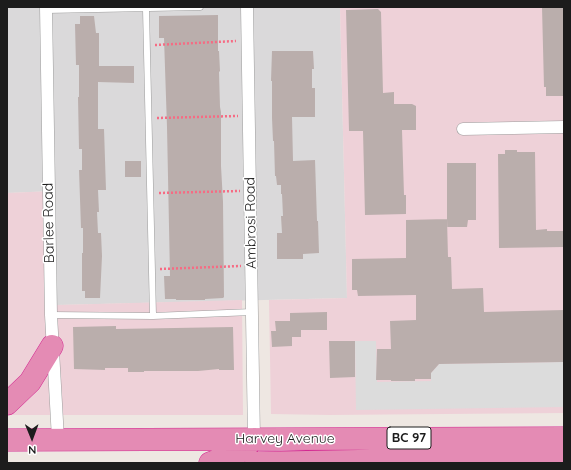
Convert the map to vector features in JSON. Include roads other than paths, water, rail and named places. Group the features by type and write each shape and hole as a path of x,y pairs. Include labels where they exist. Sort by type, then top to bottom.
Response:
{"highway":[{"path":"7,404 30,382 52,346"},
{"name":"Harvey Avenue","path":"7,440 564,438"},
{"path":"210,463 240,452 254,439"},
{"path":"7,448 31,440"},
{"name":"Harvey Avenue","path":"256,463 564,457"}],"street":[{"name":"Ambrosi Road","path":"247,7 254,439"},
{"name":"Barlee Road","path":"46,9 51,315 58,439"},
{"path":"463,129 564,127"}],"lane":[{"path":"46,9 146,9 200,7"},
{"path":"146,9 153,316"},
{"path":"51,315 153,316 252,312"}]}
